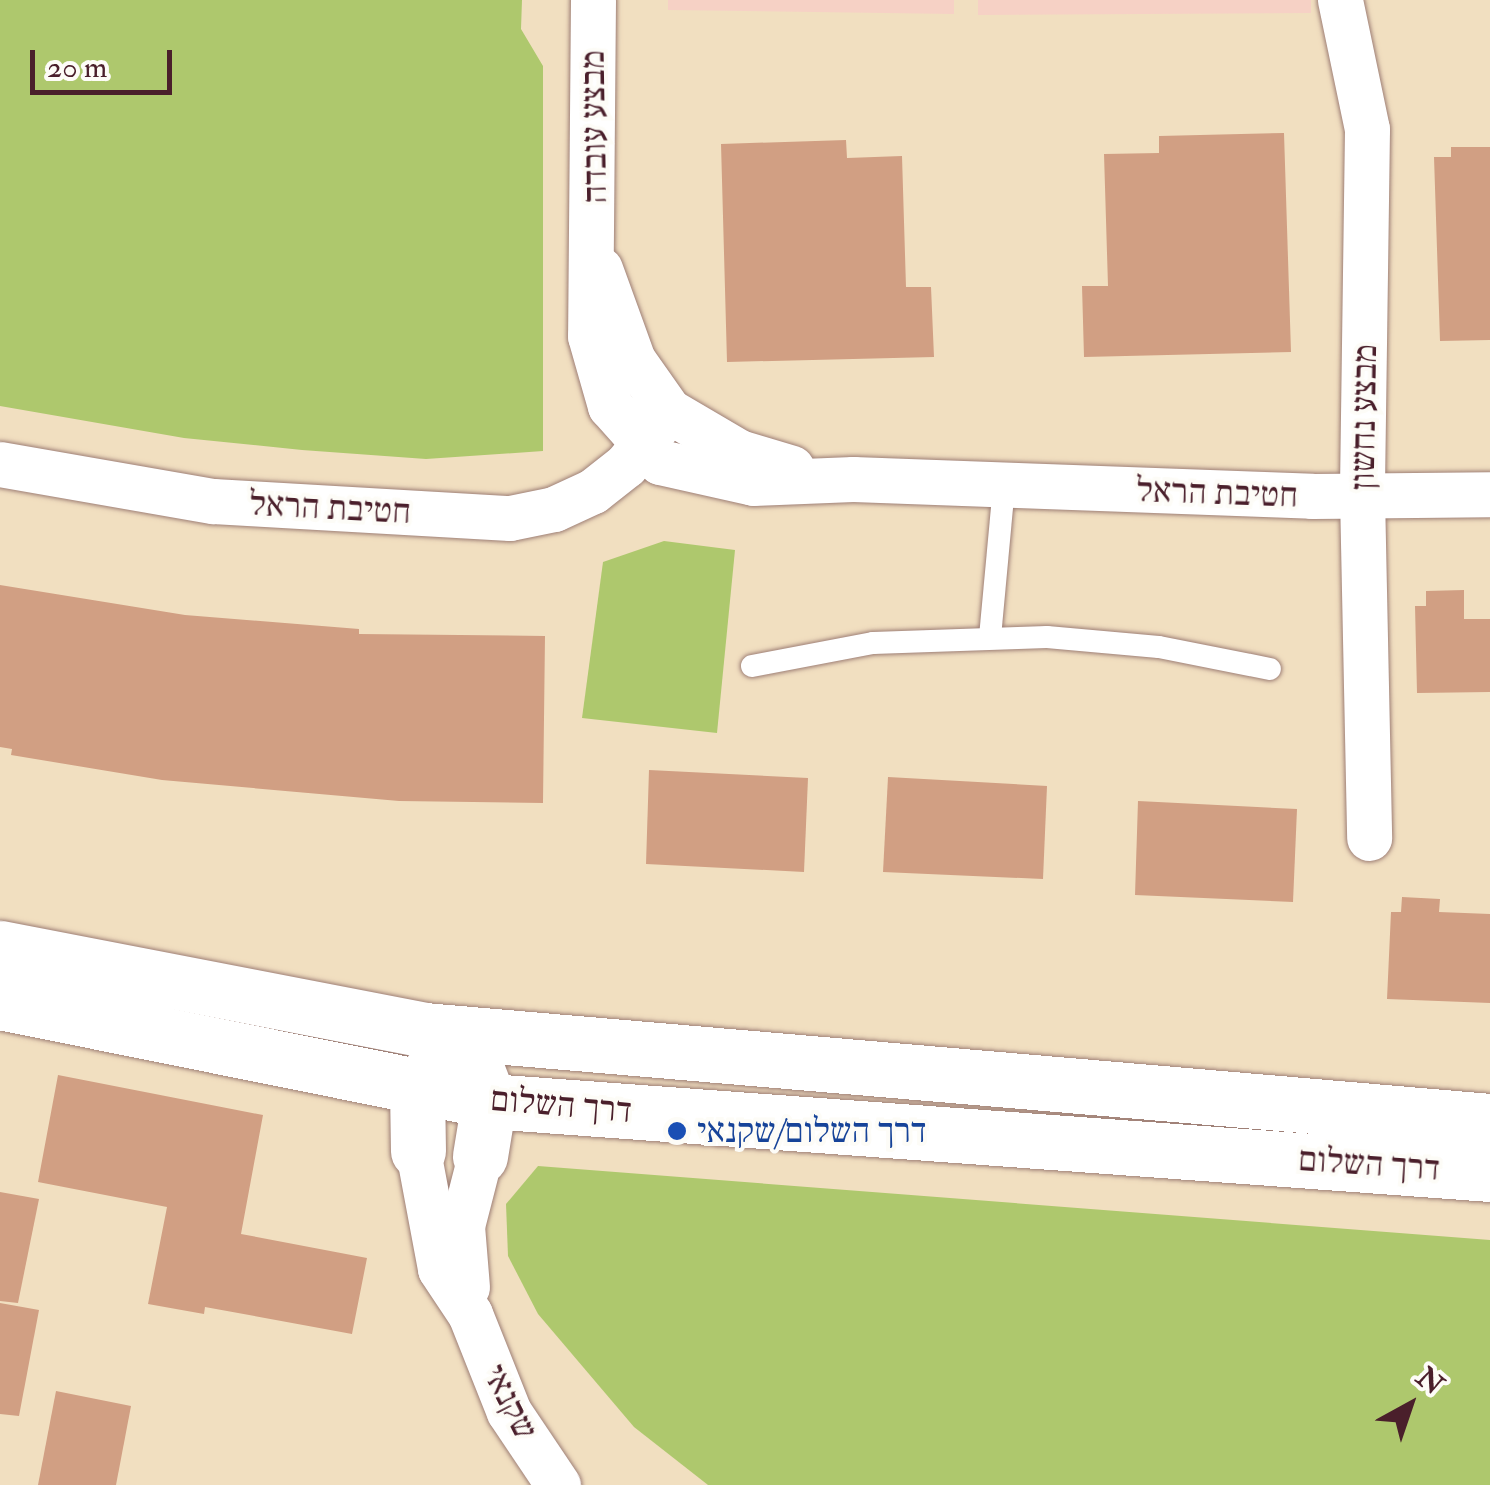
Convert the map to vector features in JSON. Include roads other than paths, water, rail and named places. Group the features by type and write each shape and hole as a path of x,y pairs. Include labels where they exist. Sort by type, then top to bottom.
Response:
{"street":[{"name":"מבצע עובדה","path":"593,0 595,254 588,312 594,361 610,406 640,447"},
{"name":"מבצע נחשון","path":"1340,0 1367,129 1362,495 1368,838"},
{"name":"מבצע עובדה","path":"595,254 633,360 668,412"},
{"name":"חטיבת הראל","path":"0,464 213,501 510,518 554,509 594,491 640,447 668,412 739,452 853,479"},
{"name":"חטיבת הראל","path":"640,447 660,462 716,479 853,479 1362,495 1490,494"},
{"name":"דרך השלום","path":"0,948 88,970 463,1034 1490,1121"},
{"name":"דרך השלום","path":"0,1002 489,1100 1490,1174"},
{"path":"418,1151 417,1087 463,1034 489,1100 480,1156"},
{"name":"שקנאי","path":"418,1151 440,1269 470,1314 509,1412 558,1485"},
{"name":"שקנאי","path":"470,1314 462,1226 480,1156"}],"lane":[{"path":"990,637 1004,486"},
{"path":"752,666 873,644 990,637 1159,647 1270,668"}],"place":[{"name":"דרך השלום/שקנאי","path":"677,1131"}]}
